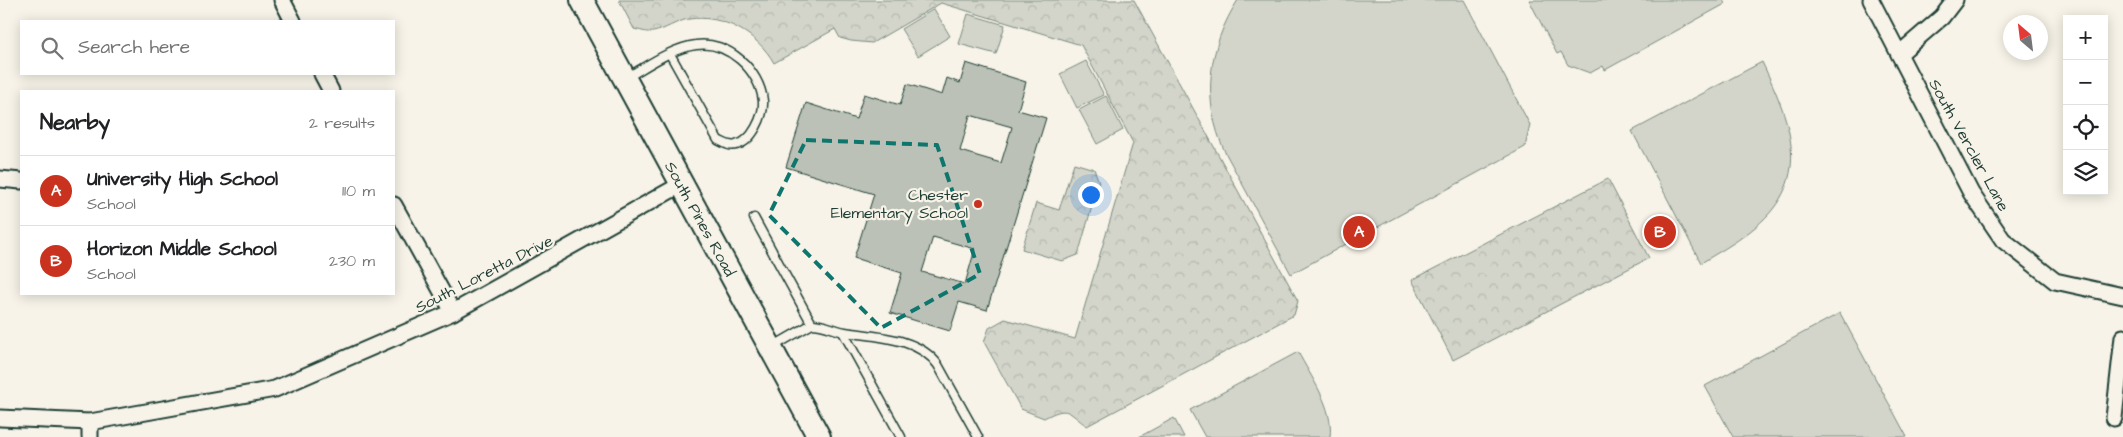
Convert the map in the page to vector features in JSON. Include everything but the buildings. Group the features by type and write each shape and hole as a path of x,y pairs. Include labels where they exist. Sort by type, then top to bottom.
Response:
{"street":[{"path":"282,0 292,20"},
{"name":"South Pines Road","path":"582,0 819,437"},
{"name":"South Vercler Lane","path":"1871,0 1972,193 2003,240 2055,281 2123,296"},
{"path":"1899,54 1942,17 1956,0"},
{"path":"323,75 330,90"},
{"path":"0,179 20,181"},
{"name":"South Loretta Drive","path":"0,418 90,422 275,388 453,312 682,184"},
{"path":"395,207 453,312"},
{"path":"2114,418 2123,337"},
{"path":"90,422 90,437"}],"lane":[{"path":"625,79 670,54 694,45 707,44 723,48 747,67 760,90 763,102 762,112 752,133 737,145 728,145 718,140 670,54"},
{"path":"754,218 812,324"},
{"path":"771,348 812,324 822,324 843,332 897,341 927,353 938,365 978,437"},
{"path":"843,332 901,437"}],"highlighted area":[{"path":"806,140 937,145 980,274 881,328 769,215"}],"green space":[{"path":"619,0 1134,0 1298,301 1294,315 1087,426 1067,412 1058,412 1044,418 1021,409 984,342 989,328 1005,319 1075,339 1133,143 1081,45 941,3 872,43 840,38 835,29 774,63 759,43 738,28 727,23 702,18 689,19 653,32 634,29"},
{"path":"1238,0 1464,0 1530,125 1525,147 1291,274 1225,152 1217,132 1213,113 1211,74 1214,55 1220,36"},
{"path":"1529,0 1723,0 1725,4 1605,70 1603,66 1590,73 1568,65 1561,52 1557,54"},
{"path":"934,9 950,36 918,56 901,29"},
{"path":"968,14 1005,25 996,54 959,44"},
{"path":"1086,61 1104,95 1077,108 1060,74"},
{"path":"1762,62 1782,108 1788,130 1792,152 1790,173 1783,193 1770,213 1749,232 1701,263 1632,131"},
{"path":"1106,96 1123,130 1097,144 1079,110"},
{"path":"1074,163 1094,169 1099,182 1078,255 1062,261 1022,249 1036,203 1059,210"},
{"path":"1608,179 1649,258 1453,360 1412,280"},
{"path":"1840,313 1907,437 1733,437 1705,386"},
{"path":"1298,352 1325,404 1329,415 1330,437 1205,437 1190,410"},
{"path":"1174,418 1184,437 1139,437"}],"place":[{"name":"Chester Elementary School","path":"978,204"},
{"name":"University High School","path":"1359,232"},
{"name":"Horizon Middle School","path":"1660,232"}]}
